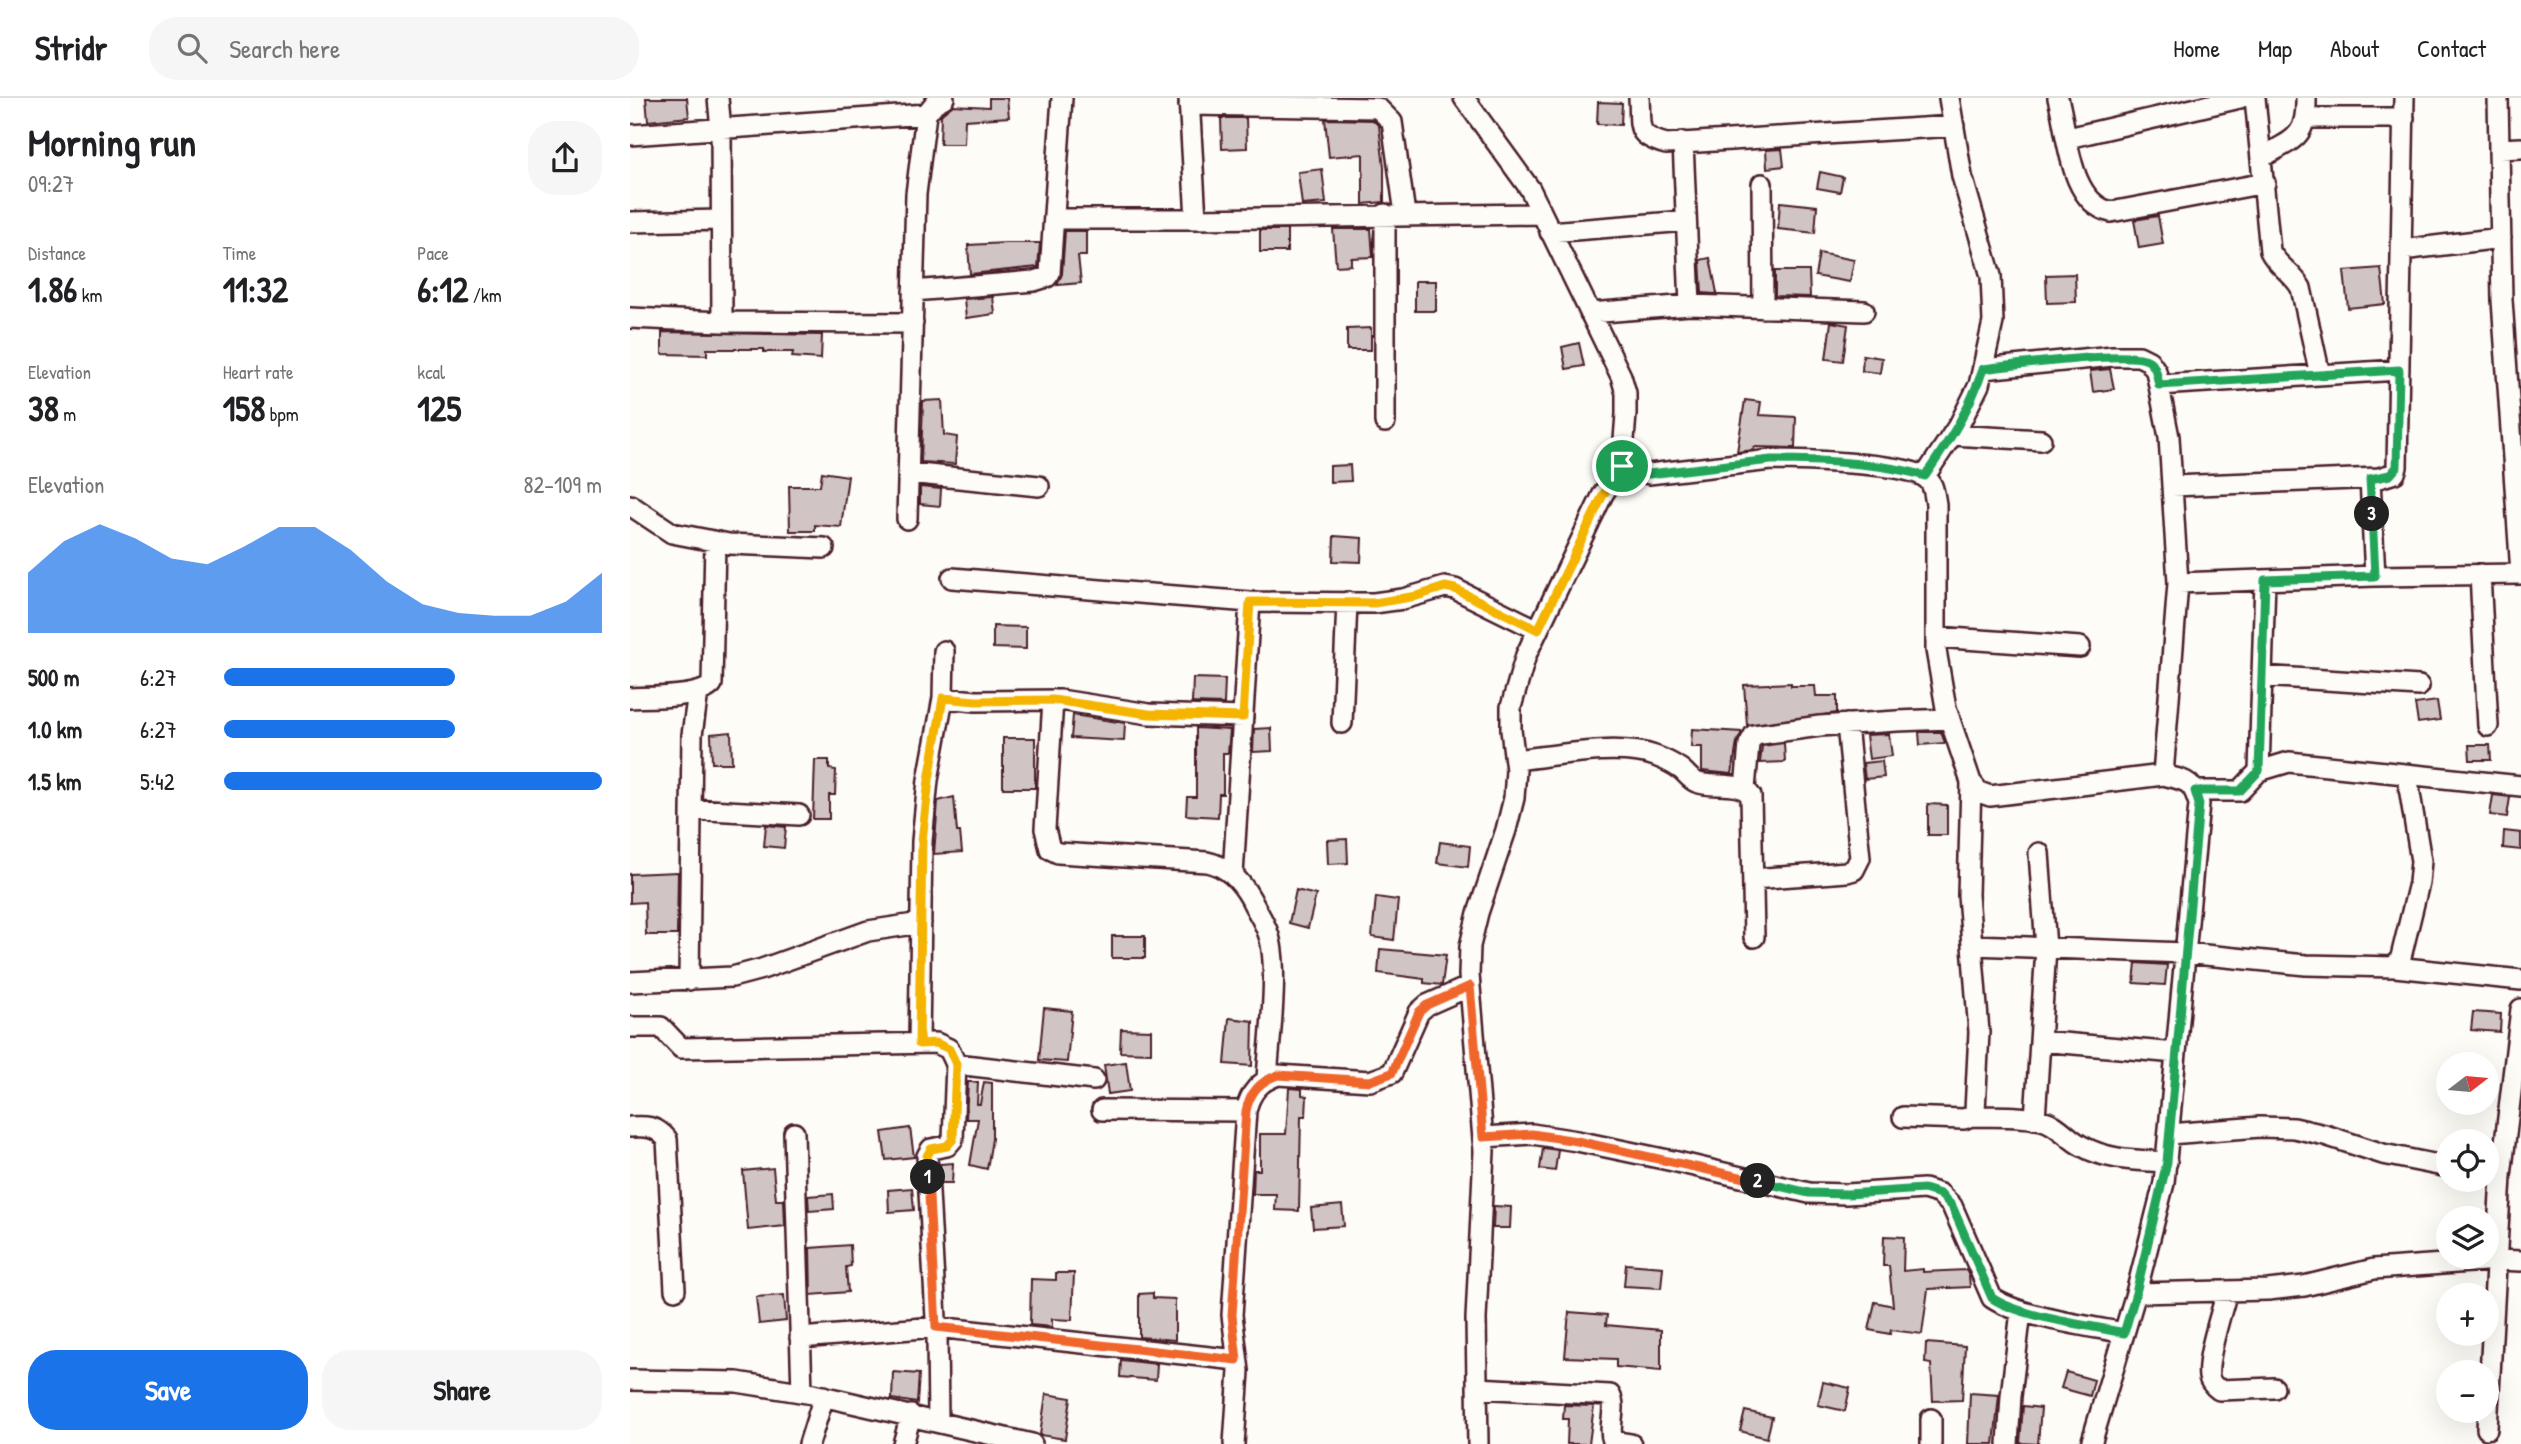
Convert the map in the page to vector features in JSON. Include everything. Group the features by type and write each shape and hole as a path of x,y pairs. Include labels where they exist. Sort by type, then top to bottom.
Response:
{"street":[{"path":"718,98 721,128 722,322"},
{"path":"907,519 916,194 926,114 935,103 944,98"},
{"path":"913,291 1034,281 1047,277 1050,272 1062,98"},
{"path":"1639,98 1641,132 1648,139 1665,144 1954,126"},
{"path":"1925,476 1952,435 1979,385 1993,322 1991,276 1962,176 1949,98"},
{"path":"2058,98 2077,182 2099,209 2111,212 2264,183"},
{"path":"2067,138 2240,98"},
{"path":"2255,98 2270,251 2274,260 2296,278 2301,288 2320,375"},
{"path":"2172,486 2370,479 2390,475 2397,467 2404,98"},
{"path":"2178,583 2521,573 2502,300 2508,248 2499,149 2498,98"},
{"path":"1196,219 1189,101 1378,108 1392,122 1395,214 1385,422"},
{"path":"1471,102 1530,188 1621,376 1626,393 1622,466 1603,495 1526,654 1511,707 1515,760 1514,798 1470,946 1470,986 1483,1137 1476,1319 1478,1444"},
{"path":"2262,157 2296,138 2304,127 2306,108 2404,118"},
{"path":"630,135 926,114"},
{"path":"1683,142 1690,305"},
{"path":"2499,149 2521,148"},
{"path":"1762,184 1763,307"},
{"path":"1054,219 1395,214 1546,223 1686,221"},
{"path":"630,222 721,220"},
{"path":"2402,250 2508,248"},
{"path":"1590,313 1690,305 1864,311"},
{"path":"630,318 722,322 912,323"},
{"path":"1983,369 2113,356 2139,356 2149,361 2156,371 2169,438 2178,583 2163,775"},
{"path":"2159,385 2399,370"},
{"path":"1952,435 2041,440"},
{"path":"1622,466 1649,474 1791,460 1903,469 1925,476 1933,487 1936,504 1936,637 1942,686 1971,782 1968,895 1979,1032 1975,1111 1972,1116"},
{"path":"908,473 1039,486"},
{"path":"2370,479 2375,576"},
{"path":"630,505 672,533 729,544 824,548"},
{"path":"630,698 709,689 714,678 715,542"},
{"path":"2480,574 2488,726"},
{"path":"952,578 1250,602 1374,603 1403,599 1445,587 1455,589 1538,630"},
{"path":"2259,771 2265,580"},
{"path":"1233,875 1250,602"},
{"path":"1342,723 1347,603"},
{"path":"1936,637 2080,647"},
{"path":"919,1044 922,841 943,698 944,651"},
{"path":"2262,676 2418,686"},
{"path":"689,980 692,735 698,692"},
{"path":"943,698 976,701 1053,700 1149,714 1243,717"},
{"path":"1053,700 1045,829 1050,849 1058,853 1207,862 1219,864 1233,875 1247,892 1268,933 1272,950 1267,1079"},
{"path":"1745,789 1749,744 1754,735 1847,724 1950,719"},
{"path":"1753,879 1847,872 1857,866 1860,858 1847,724"},
{"path":"1515,760 1614,750 1635,751 1680,768 1695,781 1745,789 1751,796 1754,937"},
{"path":"2195,791 2240,791 2259,771 2289,762 2521,786"},
{"path":"1971,782 1979,792 1990,796 2163,775 2188,781 2199,804 2167,1162 2136,1293 2091,1444"},
{"path":"2395,967 2401,957 2419,883 2421,861 2407,775"},
{"path":"691,809 799,815"},
{"path":"2035,1119 2046,948 2039,853"},
{"path":"630,982 732,977 868,931 921,923"},
{"path":"1973,945 2185,954 2306,965 2395,967 2521,980"},
{"path":"1234,1444 1238,1387 1232,1315 1249,1099 1256,1088 1267,1079 1278,1075 1370,1081 1392,1073 1419,1012 1427,1005 1470,986"},
{"path":"2499,1168 2513,1150 2521,1009"},
{"path":"630,1027 661,1027 681,1048 936,1043 949,1049 956,1064 953,1139 947,1146 931,1149 927,1156 938,1421"},
{"path":"2040,1041 2176,1053"},
{"path":"956,1064 1094,1080"},
{"path":"1102,1110 1246,1111"},
{"path":"1903,1117 2035,1119 2049,1122 2095,1152 2126,1160 2167,1162"},
{"path":"630,1127 647,1126 660,1131 667,1139 675,1290"},
{"path":"2169,1134 2260,1127 2294,1128 2383,1154 2436,1165"},
{"path":"794,1133 802,1392"},
{"path":"1483,1137 1532,1134 1577,1141 1809,1193 1847,1194 1924,1189 1940,1194 1952,1206 1992,1298 2021,1311 2124,1333"},
{"path":"2499,1260 2521,1261"},
{"path":"2136,1293 2304,1286 2374,1269 2436,1264"},
{"path":"2487,1429 2497,1269"},
{"path":"2227,1291 2213,1345 2209,1377 2212,1384 2219,1390 2274,1388"},
{"path":"2008,1444 2021,1311"},
{"path":"800,1338 936,1327 1237,1360"},
{"path":"630,1380 737,1382 802,1392 1032,1444"},
{"path":"1477,1388 1610,1395 1613,1401 1610,1434 1613,1441 1631,1444"},
{"path":"809,1444 824,1396"},
{"path":"903,1444 911,1415"},
{"path":"1931,1419 1931,1444"}],"building":[{"path":"646,98 687,98 689,117 648,121"},
{"path":"989,98 1007,98 1009,117 965,120 964,144 940,144 943,113 953,105 989,107"},
{"path":"1598,102 1622,103 1621,125 1597,124"},
{"path":"1221,118 1246,118 1247,148 1222,149"},
{"path":"1325,119 1373,120 1379,126 1384,167 1384,202 1363,204 1363,154 1329,157"},
{"path":"1782,149 1784,166 1767,168 1766,150"},
{"path":"1322,169 1326,203 1302,205 1298,172"},
{"path":"1820,172 1843,177 1840,192 1817,188"},
{"path":"1780,202 1817,206 1815,233 1778,229"},
{"path":"2158,216 2163,244 2139,248 2134,220"},
{"path":"1333,229 1371,229 1373,257 1351,258 1351,265 1336,266"},
{"path":"1260,230 1287,230 1287,252 1260,252"},
{"path":"1065,231 1086,231 1086,256 1078,256 1081,283 1057,285 1062,274"},
{"path":"1040,243 1038,267 970,274 968,245"},
{"path":"1819,253 1854,260 1850,282 1815,276"},
{"path":"1710,258 1717,293 1715,294 1702,293 1700,260"},
{"path":"2381,268 2385,304 2348,308 2344,271"},
{"path":"1775,271 1809,271 1810,297 1775,296"},
{"path":"2075,274 2076,302 2047,303 2046,275"},
{"path":"1415,281 1436,281 1436,311 1415,311"},
{"path":"993,297 995,314 966,318 964,299"},
{"path":"1831,322 1848,325 1843,361 1826,359"},
{"path":"1371,328 1371,350 1347,350 1347,329"},
{"path":"662,332 822,335 821,359 792,357 793,352 764,352 764,349 707,349 707,355 662,354"},
{"path":"1579,343 1584,366 1566,369 1562,347"},
{"path":"1863,355 1882,358 1880,373 1862,371"},
{"path":"2110,369 2114,389 2093,392 2090,371"},
{"path":"942,400 944,435 957,437 955,464 921,462 923,401"},
{"path":"1745,400 1761,402 1759,415 1796,417 1795,448 1754,447 1754,450 1737,452"},
{"path":"1350,465 1351,481 1330,482 1330,466"},
{"path":"822,472 848,476 841,527 815,525 815,531 790,531 789,486 820,486"},
{"path":"920,487 941,489 940,506 920,504"},
{"path":"1334,536 1362,538 1361,562 1333,561"},
{"path":"993,626 1026,627 1026,649 993,648"},
{"path":"1193,678 1225,679 1224,704 1192,703"},
{"path":"1791,683 1791,686 1815,686 1816,696 1837,696 1837,713 1747,725 1744,685"},
{"path":"2437,701 2440,720 2418,723 2415,704"},
{"path":"1073,715 1125,723 1124,741 1071,738"},
{"path":"1196,728 1230,730 1228,753 1223,753 1223,794 1219,794 1218,817 1186,815 1187,797 1196,797"},
{"path":"1271,728 1272,751 1253,752 1254,729"},
{"path":"1692,729 1742,732 1737,742 1732,774 1702,771 1702,747 1691,747"},
{"path":"731,732 732,763 712,763 711,734"},
{"path":"1919,732 1941,732 1945,743 1920,745"},
{"path":"1889,734 1892,756 1869,759 1866,735"},
{"path":"1003,738 1035,738 1035,788 1003,788"},
{"path":"1784,743 1785,762 1760,763 1762,746"},
{"path":"2469,745 2490,745 2491,760 2470,760"},
{"path":"815,760 829,760 829,769 836,770 835,795 829,795 829,819 813,819"},
{"path":"1882,761 1884,777 1865,779 1863,763"},
{"path":"2493,795 2510,797 2507,817 2490,815"},
{"path":"954,797 962,852 934,854 938,801"},
{"path":"1928,804 1947,805 1947,835 1928,835"},
{"path":"766,825 786,827 784,848 764,846"},
{"path":"2504,831 2521,833 2521,850 2503,848"},
{"path":"1347,839 1348,863 1328,864 1327,840"},
{"path":"1440,842 1470,846 1468,867 1437,863"},
{"path":"678,872 677,935 646,935 645,902 630,903 630,874"},
{"path":"1296,890 1316,895 1308,928 1289,923"},
{"path":"1376,897 1398,900 1394,940 1372,937"},
{"path":"1112,936 1145,936 1145,958 1112,958"},
{"path":"1380,949 1446,955 1442,985 1424,983 1424,979 1378,973"},
{"path":"2136,963 2167,965 2165,985 2134,983"},
{"path":"1044,1008 1072,1011 1067,1062 1039,1060"},
{"path":"2473,1012 2501,1014 2500,1032 2471,1030"},
{"path":"1229,1018 1253,1021 1252,1066 1225,1064"},
{"path":"1121,1029 1151,1030 1151,1053 1120,1052"},
{"path":"1126,1062 1130,1091 1108,1094 1104,1065"},
{"path":"968,1082 978,1082 977,1104 980,1104 984,1082 992,1083 992,1139 987,1169 970,1165 978,1119 966,1119"},
{"path":"1289,1088 1302,1089 1302,1095 1307,1096 1306,1116 1301,1116 1299,1211 1275,1210 1276,1194 1253,1194 1254,1170 1260,1170 1260,1134 1286,1134"},
{"path":"910,1128 914,1157 886,1160 882,1132"},
{"path":"1543,1148 1558,1150 1555,1171 1540,1169"},
{"path":"953,1163 952,1183 941,1183 940,1164"},
{"path":"773,1168 776,1200 784,1200 785,1226 748,1230 743,1171"},
{"path":"912,1188 914,1210 889,1212 888,1190"},
{"path":"833,1194 834,1209 809,1211 808,1196"},
{"path":"1342,1205 1344,1226 1313,1228 1311,1208"},
{"path":"1494,1206 1511,1207 1510,1228 1493,1228"},
{"path":"1884,1236 1904,1237 1903,1271 1966,1270 1969,1276 1970,1287 1928,1289 1922,1334 1891,1330 1890,1334 1869,1330 1875,1302 1893,1306 1889,1266 1883,1266"},
{"path":"850,1245 851,1266 846,1267 848,1292 811,1295 810,1248"},
{"path":"1626,1264 1663,1267 1661,1288 1624,1286"},
{"path":"1056,1273 1074,1273 1072,1320 1052,1319 1052,1327 1030,1325 1031,1279 1056,1280"},
{"path":"1153,1293 1153,1298 1175,1299 1175,1340 1139,1337 1139,1294"},
{"path":"784,1295 786,1321 759,1324 756,1297"},
{"path":"1569,1312 1607,1315 1606,1325 1661,1330 1661,1371 1616,1367 1616,1359 1565,1357"},
{"path":"1926,1343 1965,1346 1962,1400 1933,1401 1931,1364 1925,1363"},
{"path":"1121,1360 1157,1364 1156,1380 1120,1377"},
{"path":"893,1372 919,1374 917,1403 892,1399"},
{"path":"2066,1372 2094,1380 2090,1396 2061,1388"},
{"path":"1823,1382 1850,1388 1845,1411 1818,1405"},
{"path":"1970,1393 1999,1395 1994,1444 1968,1444"},
{"path":"1046,1394 1071,1398 1065,1439 1040,1435"},
{"path":"1564,1405 1594,1406 1589,1444 1567,1444 1568,1419 1563,1419"},
{"path":"2023,1406 2041,1408 2038,1444 2020,1443"},
{"path":"1745,1411 1772,1417 1767,1438 1740,1431"}],"route":[{"path":"2113,356 2139,356 2149,361 2156,371 2159,385 2399,370 2397,467 2395,473 2370,479 2375,576 2265,580 2259,771 2240,791 2195,791 2199,804 2167,1162 2124,1333 2021,1311 1992,1298 1952,1206 1940,1194 1924,1189 1847,1194 1809,1193 1577,1141 1532,1134 1483,1137 1470,986 1427,1005 1419,1012 1392,1073 1370,1081 1278,1075 1267,1079 1256,1088 1249,1099 1232,1315 1237,1360 936,1327 927,1156 931,1149 947,1146 953,1139 956,1064 949,1049 936,1043 919,1044 922,841 943,698 976,701 1053,700 1149,714 1243,717 1250,602 1374,603 1417,596 1445,587 1455,589 1538,630 1603,495 1622,466 1649,474 1791,460 1903,469 1925,476 1960,423 1979,385 1983,369 2113,356"}]}
